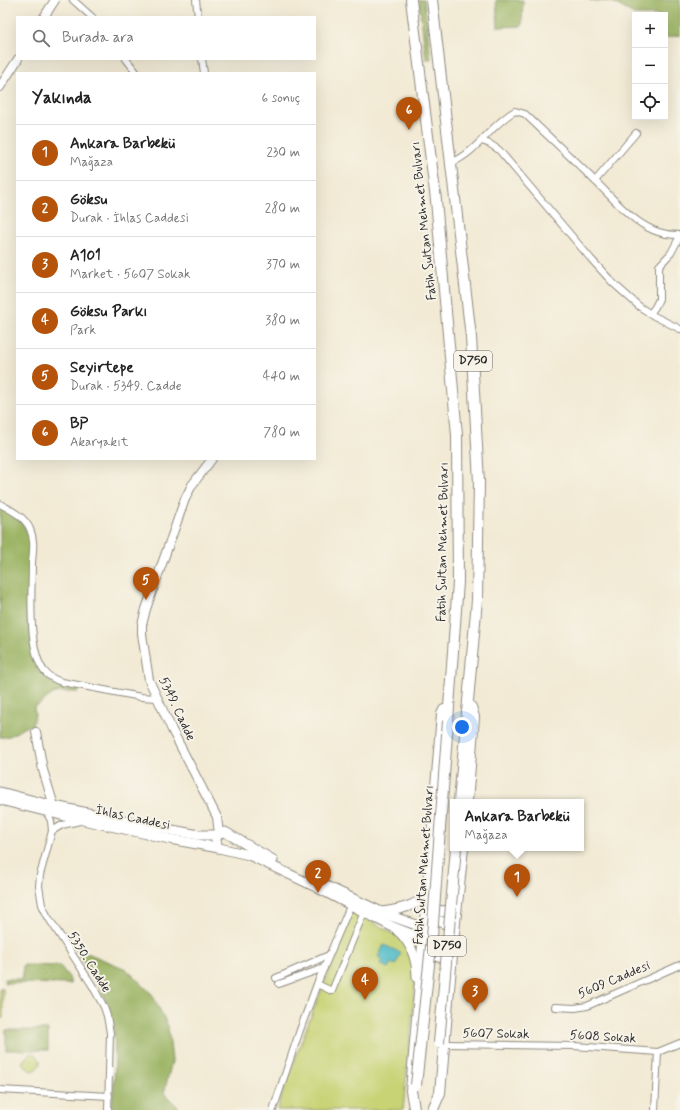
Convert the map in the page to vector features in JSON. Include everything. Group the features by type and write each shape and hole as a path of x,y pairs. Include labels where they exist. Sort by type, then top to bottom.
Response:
{"highway":[{"name":"Fatih Sultan Mehmet Bulvarı","path":"412,0 436,200 457,435 458,582 432,937 414,1109"},
{"name":"D750","path":"432,0 471,337 479,482 477,600 460,799"},
{"path":"414,1109 411,1091 442,714 450,692"},
{"path":"467,799 474,717 469,694"},
{"name":"D750","path":"433,1109 456,851"},
{"path":"433,1109 440,1094 463,851"},
{"path":"428,896 433,908 441,912 450,910 457,904"},
{"path":"424,934 434,922 438,921 446,924 454,937"},
{"path":"424,934 433,946 438,947 442,947 454,937"},
{"path":"422,964 424,960 429,957 438,956 446,959 451,967"}],"main road":[{"path":"0,792 44,808"},
{"path":"0,800 44,808"},
{"name":"İhlas Caddesi","path":"44,808 54,806 178,832 199,835 223,834"},
{"name":"İhlas Caddesi","path":"44,808 83,820 170,839 222,848 249,855 351,904 393,927 424,934"},
{"path":"223,834 232,841 230,846 222,848 216,840 223,834"},
{"path":"223,834 424,934"},
{"path":"382,912 394,910 428,896"},
{"path":"393,927 406,938 415,960 417,969 417,1021"}],"street":[{"path":"45,16 55,0"},
{"path":"73,0 91,16"},
{"path":"196,0 198,16"},
{"path":"0,87 17,60"},
{"path":"127,60 136,72"},
{"path":"202,60 204,72"},
{"path":"451,163 461,158 482,141 508,115 515,111 525,114 595,181 614,202 639,222 659,232 668,235 680,236 671,253 659,266 659,299 650,314"},
{"path":"595,181 636,133"},
{"path":"482,141 499,150 613,283 650,314 680,329"},
{"name":"5349. Cadde","path":"211,460 192,485 185,499 144,616 142,634 149,680 217,817 223,834"},
{"path":"0,504 8,508 24,521 32,535 33,634 36,652 45,671 54,679 62,682 141,697 157,698"},
{"path":"36,732 43,770 54,806"},
{"path":"44,808 51,821 52,831 62,825 83,820"},
{"name":"5350. Cadde","path":"52,831 40,875 40,896 42,905 48,917 92,985 104,1007 107,1016 110,1033 108,1110"},
{"path":"273,1110 317,984 351,904"},
{"path":"317,984 332,990 364,912"},
{"path":"324,968 278,981 330,955"},
{"path":"679,965 680,973"},
{"name":"5609 Caddesi","path":"555,1007 575,1008 587,1006 679,965"},
{"path":"655,1110 658,1052 680,1043"},
{"name":"5607 Sokak","path":"444,1044 547,1046"},
{"name":"5608 Sokak","path":"547,1046 658,1052"},
{"path":"0,1090 109,1096"}],"green space":[{"path":"419,0 424,0 431,59 426,60"},
{"path":"496,0 523,0 522,26 498,27"},
{"path":"589,0 680,0 680,35 668,37 668,12 632,13 612,2"},
{"path":"0,508 21,522 30,539 30,633 35,662 38,670 51,682 80,690 78,692 62,692 53,694 34,707 35,715 32,725 5,737 0,737"},
{"path":"352,911 419,948 403,1110 277,1110 304,1035"},
{"path":"75,948 126,969 152,994 168,1026 172,1061 164,1093 180,1110 112,1110 115,1053 113,1025 110,1011 95,979"},
{"path":"23,965 60,966 69,977 71,984 5,983 5,979 22,979"},
{"path":"0,989 3,989 3,1018 0,1018"},
{"path":"6,1030 48,1030 48,1050 6,1050"},
{"path":"32,1053 38,1057 40,1062 35,1070 31,1071 24,1066 22,1062 29,1054"}],"water":[{"path":"384,945 401,953 395,965 391,963 388,968 380,964 382,959 378,957"}],"place":[{"name":"BP","path":"409,130"},
{"name":"Seyirtepe","path":"146,600"},
{"name":"Göksu","path":"318,893"},
{"name":"Ankara Barbekü","path":"517,897"},
{"name":"Göksu Parkı","path":"365,1000"},
{"name":"A101","path":"475,1011"}]}
